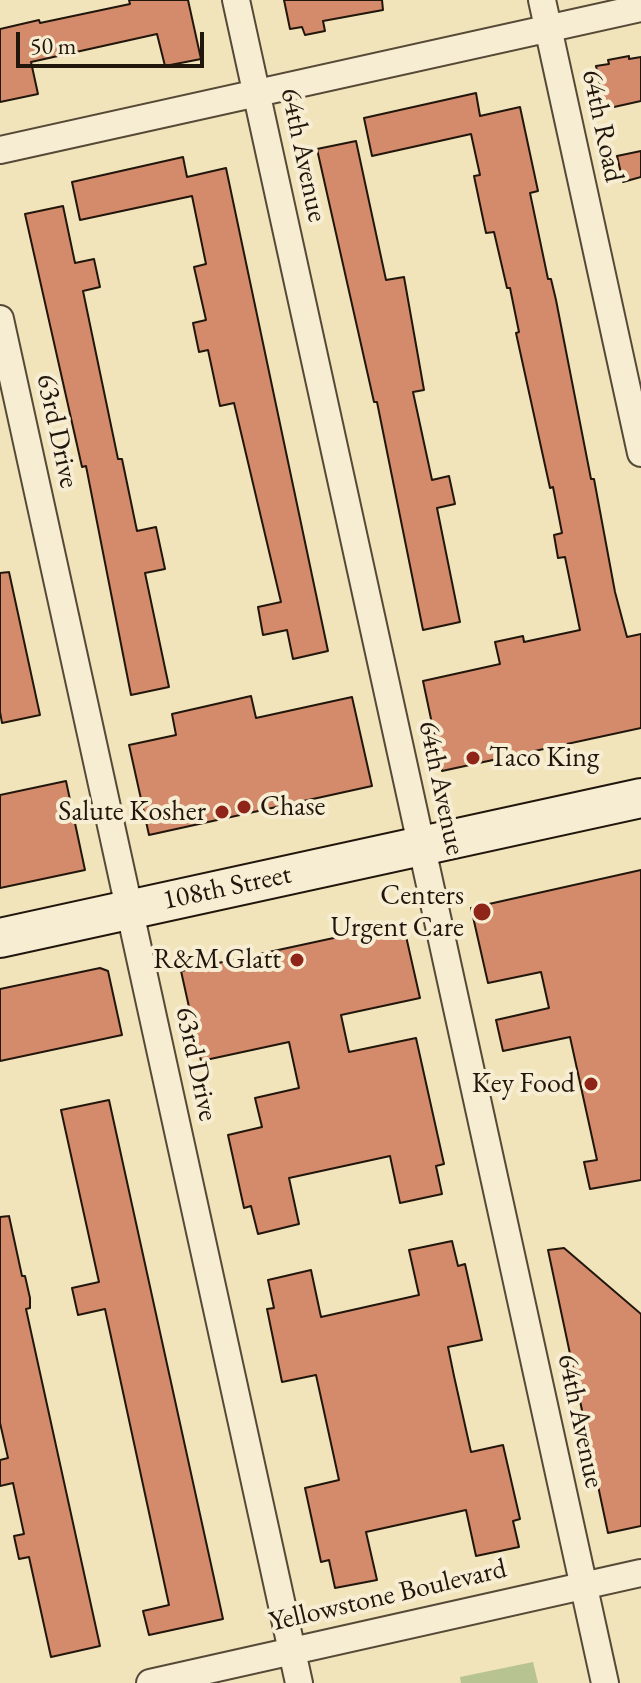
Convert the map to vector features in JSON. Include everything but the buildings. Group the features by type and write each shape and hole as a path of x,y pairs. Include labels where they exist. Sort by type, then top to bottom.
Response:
{"main road":[{"name":"108th Street","path":"0,938 641,798"}],"street":[{"name":"64th Avenue","path":"236,0 605,1683"},
{"name":"64th Road","path":"542,0 641,453"},
{"path":"0,150 641,8"},
{"name":"63rd Drive","path":"0,319 299,1683"},
{"name":"Yellowstone Boulevard","path":"150,1683 641,1573"}],"green space":[{"path":"533,1662 538,1683 461,1683 460,1677"}],"place":[{"name":"Taco King","path":"473,758"},
{"name":"Chase","path":"244,807"},
{"name":"Salute Kosher","path":"222,812"},
{"name":"Centers Urgent Care","path":"482,912"},
{"name":"R&M Glatt","path":"297,960"},
{"name":"Key Food","path":"591,1084"}]}
